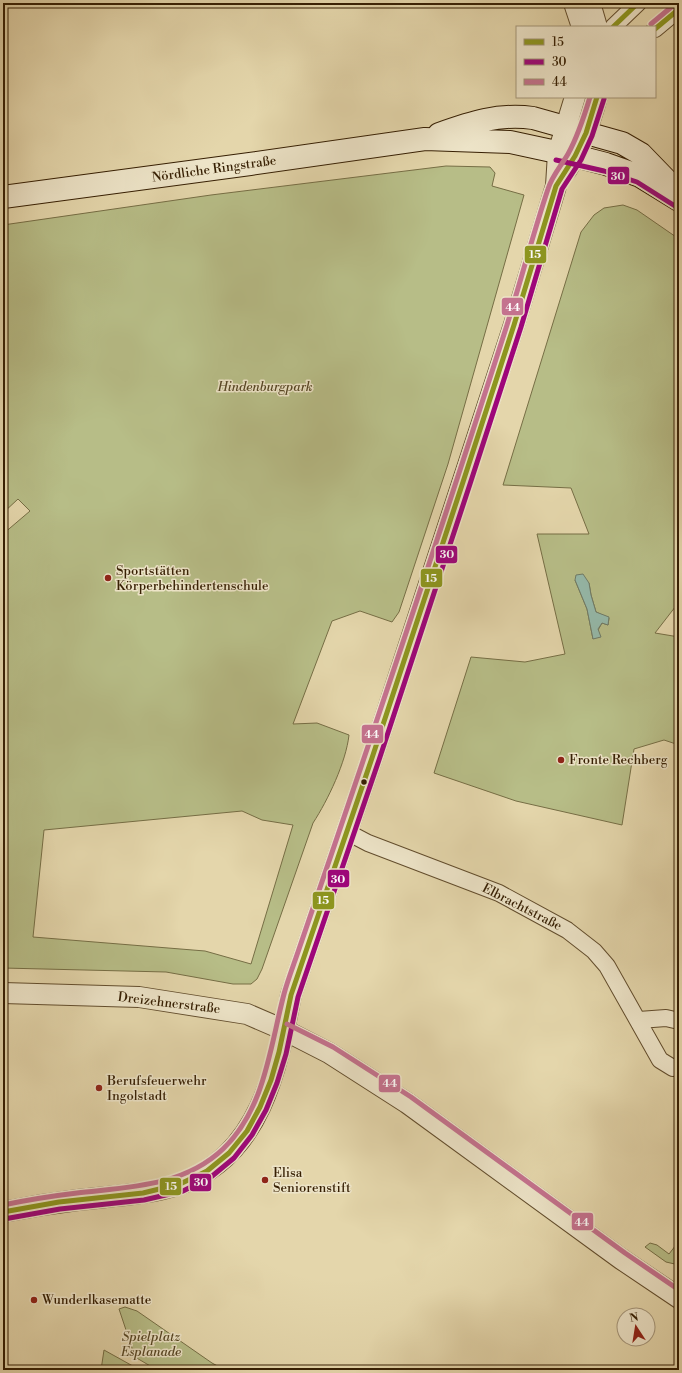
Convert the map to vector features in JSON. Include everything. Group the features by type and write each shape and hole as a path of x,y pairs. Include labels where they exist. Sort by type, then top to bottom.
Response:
{"main road":[{"name":"Nördliche Ringstraße","path":"425,139 473,122 498,118 533,118 622,143 641,154 679,195"},
{"name":"Nördliche Ringstraße","path":"3,197 425,139 510,142 606,164 640,176 679,200"}],"street":[{"path":"574,3 582,26"},
{"path":"590,3 597,26"},
{"path":"614,26 638,3"},
{"path":"656,28 679,9"},
{"path":"3,1212 49,1204 151,1191 179,1184 203,1174 226,1158 244,1137 265,1098 274,1072 291,995 347,832 514,325 566,155 565,127 575,98"},
{"path":"566,155 586,133 597,98"},
{"name":"Elbrachtstraße","path":"347,832 368,843 499,893 567,930 594,951 607,966 660,1060 673,1068 679,1066"},
{"name":"Dreizehnerstraße","path":"3,993 139,997 247,1014 284,1030 324,1049 407,1103 621,1259 679,1298"},
{"path":"638,1020 666,1018 679,1021"}],"green space":[{"name":"Hindenburgpark","path":"446,166 490,167 495,173 492,186 524,195 448,464 399,612 392,622 360,611 332,621 293,724 317,723 349,735 340,769 325,803 313,823 262,969 257,979 251,984 233,984 166,972 3,968 3,534 30,511 18,499 3,513 3,225 211,195","holes":["242,811 262,820 293,825 251,964 205,951 33,937 44,830"]},
{"path":"623,205 637,210 679,239 679,602 655,633 679,637 679,745 664,740 634,749 622,825 516,801 434,773 471,657 525,662 565,654 537,534 589,534 571,488 503,485 581,232 594,215 604,208","holes":["575,580 589,583 596,612 609,618 608,625 602,623 593,639 587,609"]},
{"path":"679,1241 679,1265 666,1262 645,1247 650,1243 657,1245 669,1254"},
{"name":"Spielplatz Esplanade","path":"125,1307 137,1311 212,1363 225,1370 157,1370 135,1357 119,1309"},
{"path":"104,1350 140,1370 101,1370"}],"shaded area":[{"path":"583,574 589,583 596,612 609,617 608,625 602,623 598,629 601,637 593,639 587,609 575,580 576,575"}],"transit line":[{"name":"15","path":"614,26 638,3"},
{"name":"44","path":"651,24 675,4"},
{"name":"15","path":"656,28 679,9"},
{"name":"44","path":"3,1205 58,1195 154,1183 173,1178 207,1162 223,1149 237,1133 248,1115 257,1096 270,1056 287,983 456,482 507,325 548,189 575,140 590,98"},
{"name":"15","path":"3,1212 59,1202 143,1193 180,1184 207,1171 229,1153 247,1131 260,1107 271,1080 279,1052 291,995 372,758 463,482 514,325 556,186 575,156 586,133 597,98"},
{"name":"30","path":"4,1219 60,1209 144,1200 183,1191 211,1177 234,1158 252,1135 266,1110 277,1083 286,1054 298,997 379,760 470,484 521,327 562,189 581,160 592,136 604,99"},
{"name":"30","path":"556,160 604,171 637,182 675,206"},
{"name":"44","path":"287,1024 333,1047 411,1097 625,1253 679,1290"}],"place":[{"name":"Sportstätten Körperbehindertenschule","path":"108,578"},
{"name":"Fronte Rechberg","path":"561,760"},
{"name":"Berufsfeuerwehr Ingolstadt","path":"99,1088"},
{"name":"Elisa Seniorenstift","path":"265,1180"},
{"name":"Wunderlkasematte","path":"34,1300"}]}
